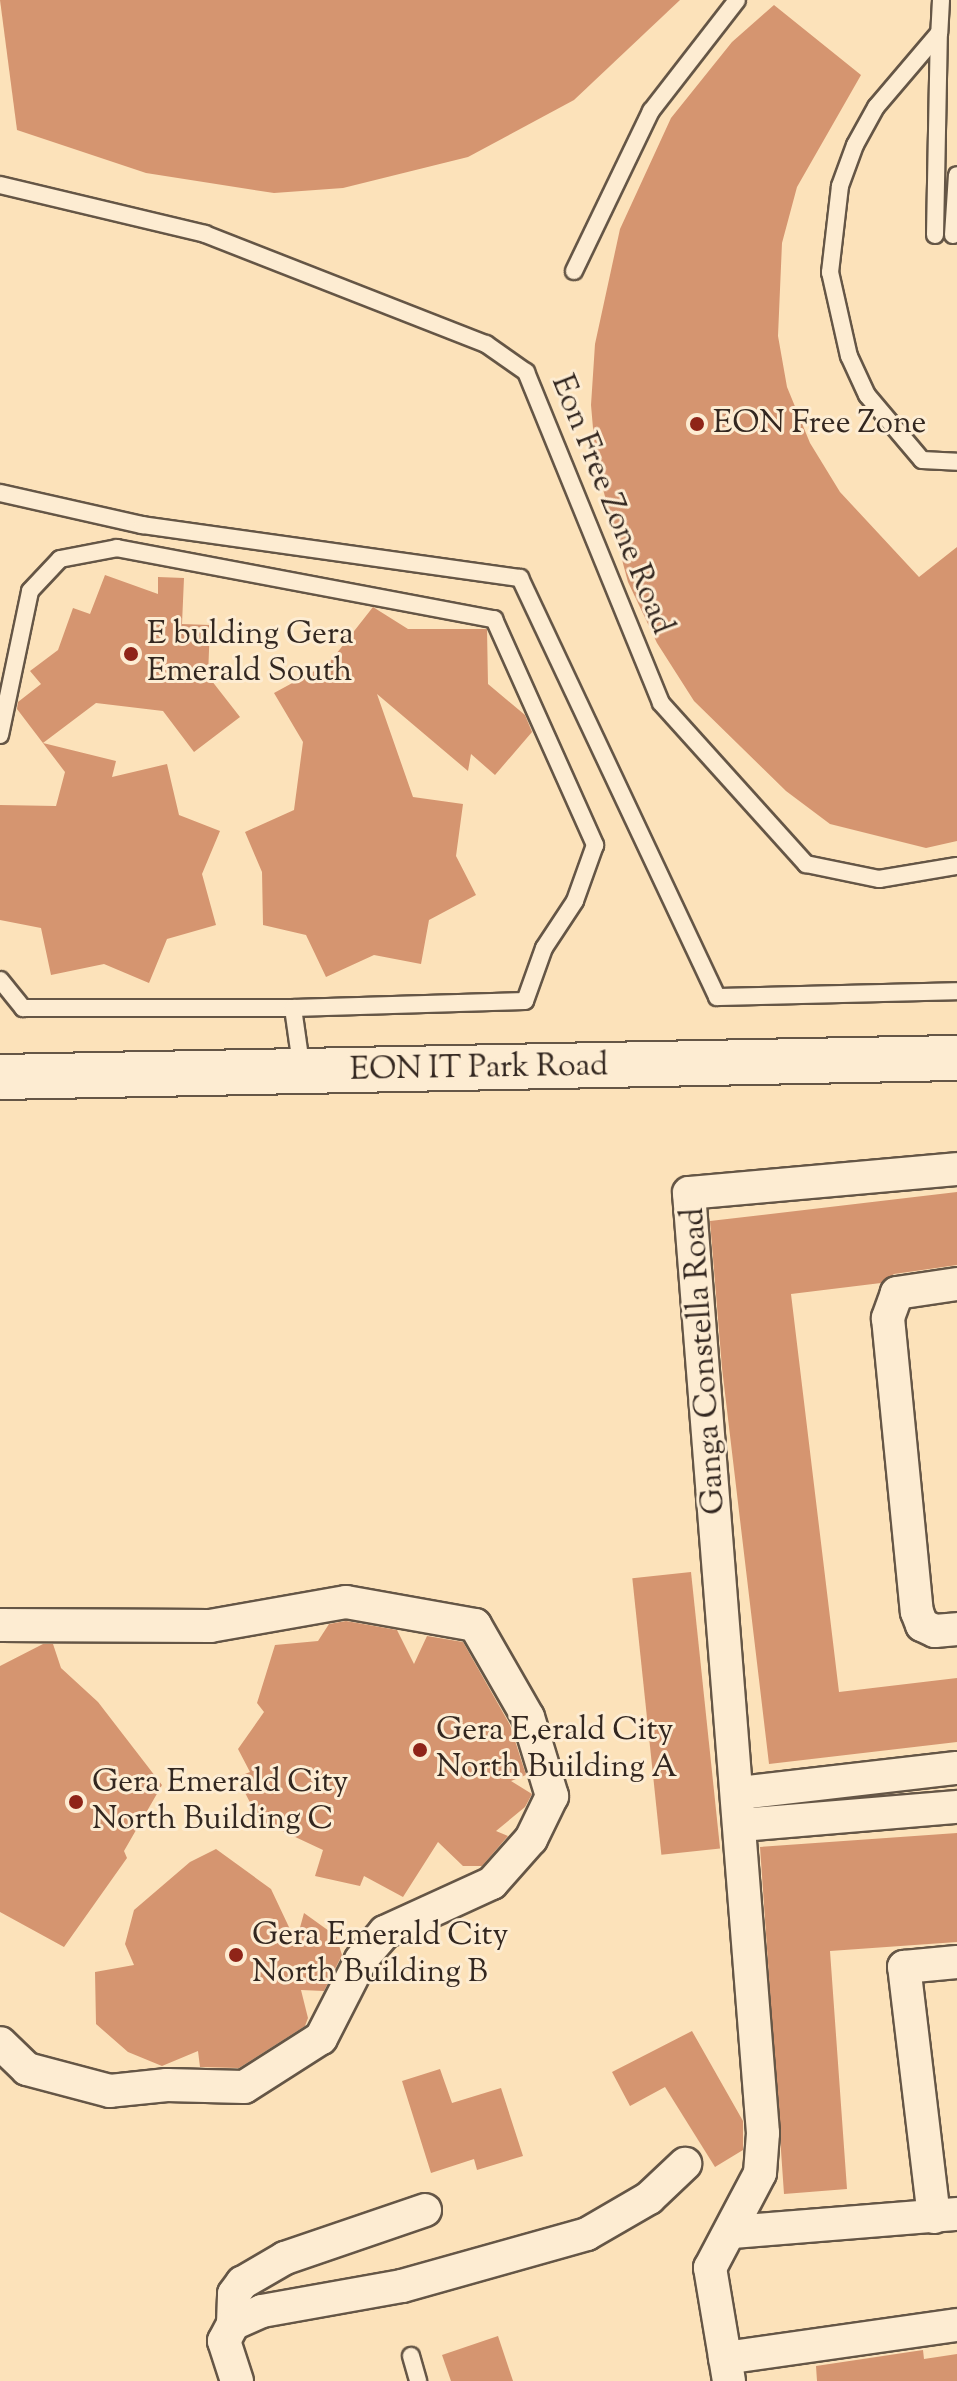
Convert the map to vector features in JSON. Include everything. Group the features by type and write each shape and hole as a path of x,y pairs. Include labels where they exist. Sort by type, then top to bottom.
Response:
{"street":[{"name":"EON IT Park Road","path":"0,1077 957,1058"},
{"name":"Ganga Constella Road","path":"727,2370 710,2268 717,2248 733,2232 760,2173 763,2133 740,1793 689,1193 957,1169"},
{"path":"957,1284 897,1293 888,1318 917,1612 922,1625 935,1631 957,1629"},
{"path":"0,1625 210,1626 346,1602 475,1625 528,1717 552,1796 531,1839 492,1883 385,1932 361,1960 321,2038 244,2087 167,2085 110,2091 27,2069 0,2043"},
{"path":"740,1793 957,1768"},
{"path":"741,1825 957,1807"},
{"path":"733,2232 946,2215 904,1967 957,1962"},
{"path":"233,2324 262,2311 402,2286 587,2234 649,2198 685,2164"},
{"path":"237,2381 224,2341 233,2324 234,2294 242,2283 285,2258 425,2210"},
{"path":"727,2370 957,2325"}],"lane":[{"path":"574,271 651,111 737,0"},
{"path":"935,235 941,0"},
{"path":"939,33 876,107 855,145 840,186 830,272 844,343 867,395 922,460 957,462"},
{"path":"953,235 957,175"},
{"name":"Eon Free Zone Road","path":"0,185 205,234 486,344 526,372 661,703 806,864 879,879 957,866"},
{"path":"0,493 142,525 520,578 717,997 957,991"},
{"path":"0,735 30,591 60,559 117,548 494,619 595,845 575,901 544,948 525,1001 293,1008 23,1008 0,980"},
{"path":"293,1008 303,1072"},
{"path":"411,2356 418,2381"}],"building":[{"path":"0,0 680,0 574,100 468,157 343,188 274,193 146,173 17,130"},
{"name":"EON Free Zone","path":"774,5 861,75 797,187 782,243 778,336 787,387 810,443 840,492 919,577 957,547 957,841 926,848 830,824 786,791 694,701 657,643 628,582 596,463 591,405 595,344 620,229 671,118 732,42"},
{"path":"105,575 158,594 158,577 184,578 182,624 210,625 208,676 240,717 194,752 163,711 96,703 43,743 116,761 112,777 167,764 179,815 220,831 202,874 216,925 167,939 149,983 104,964 51,975 41,928 0,920 0,805 56,806 65,772 17,709 18,702 41,684 30,671 58,650 73,608 90,614"},
{"path":"373,607 408,629 487,629 488,684 525,715 532,732 495,775 471,754 468,771 377,694 413,797 463,804 456,856 476,895 429,920 421,964 374,955 326,977 306,935 263,925 262,872 245,832 294,810 303,742 274,693 329,663"},
{"path":"957,1192 957,1265 894,1274 881,1283 791,1294 839,1692 957,1678 957,1742 769,1764 722,1368 710,1221"},
{"path":"691,1572 720,1848 661,1855 632,1578"},
{"name":"Gera E,erald City North Building A","path":"346,1621 397,1630 414,1664 427,1636 463,1642 510,1725 526,1775 511,1781 532,1794 525,1807 496,1831 508,1836 482,1866 463,1866 438,1842 403,1897 364,1876 360,1886 315,1876 323,1850 259,1820 237,1777 250,1772 238,1749 264,1712 257,1703 275,1645 318,1641 329,1624"},
{"name":"Gera Emerald City North Building C","path":"43,1644 53,1644 61,1668 98,1702 162,1785 124,1851 127,1858 64,1947 0,1912 0,1666"},
{"path":"957,1833 957,1942 830,1951 847,2189 784,2194 760,1847"},
{"name":"Gera Emerald City North Building B","path":"216,1849 271,1889 296,1942 304,1913 336,1936 342,1955 324,1991 301,1990 308,2018 305,2026 239,2068 200,2067 198,2051 162,2066 128,2052 96,2024 95,1972 134,1965 125,1944 134,1910 190,1862"},
{"path":"692,2031 743,2121 743,2150 715,2167 665,2087 630,2106 612,2072"},
{"path":"440,2069 452,2103 501,2088 523,2156 477,2170 474,2159 431,2173 402,2081"},
{"path":"498,2336 513,2381 451,2381 442,2355"},
{"path":"923,2350 924,2359 957,2354 957,2381 817,2381 816,2366"}],"place":[{"name":"EON Free Zone","path":"697,424"},
{"name":"E bulding Gera Emerald South","path":"131,654"},
{"name":"Gera E,erald City North Building A","path":"420,1750"},
{"name":"Gera Emerald City North Building C","path":"76,1802"},
{"name":"Gera Emerald City North Building B","path":"236,1955"}]}
